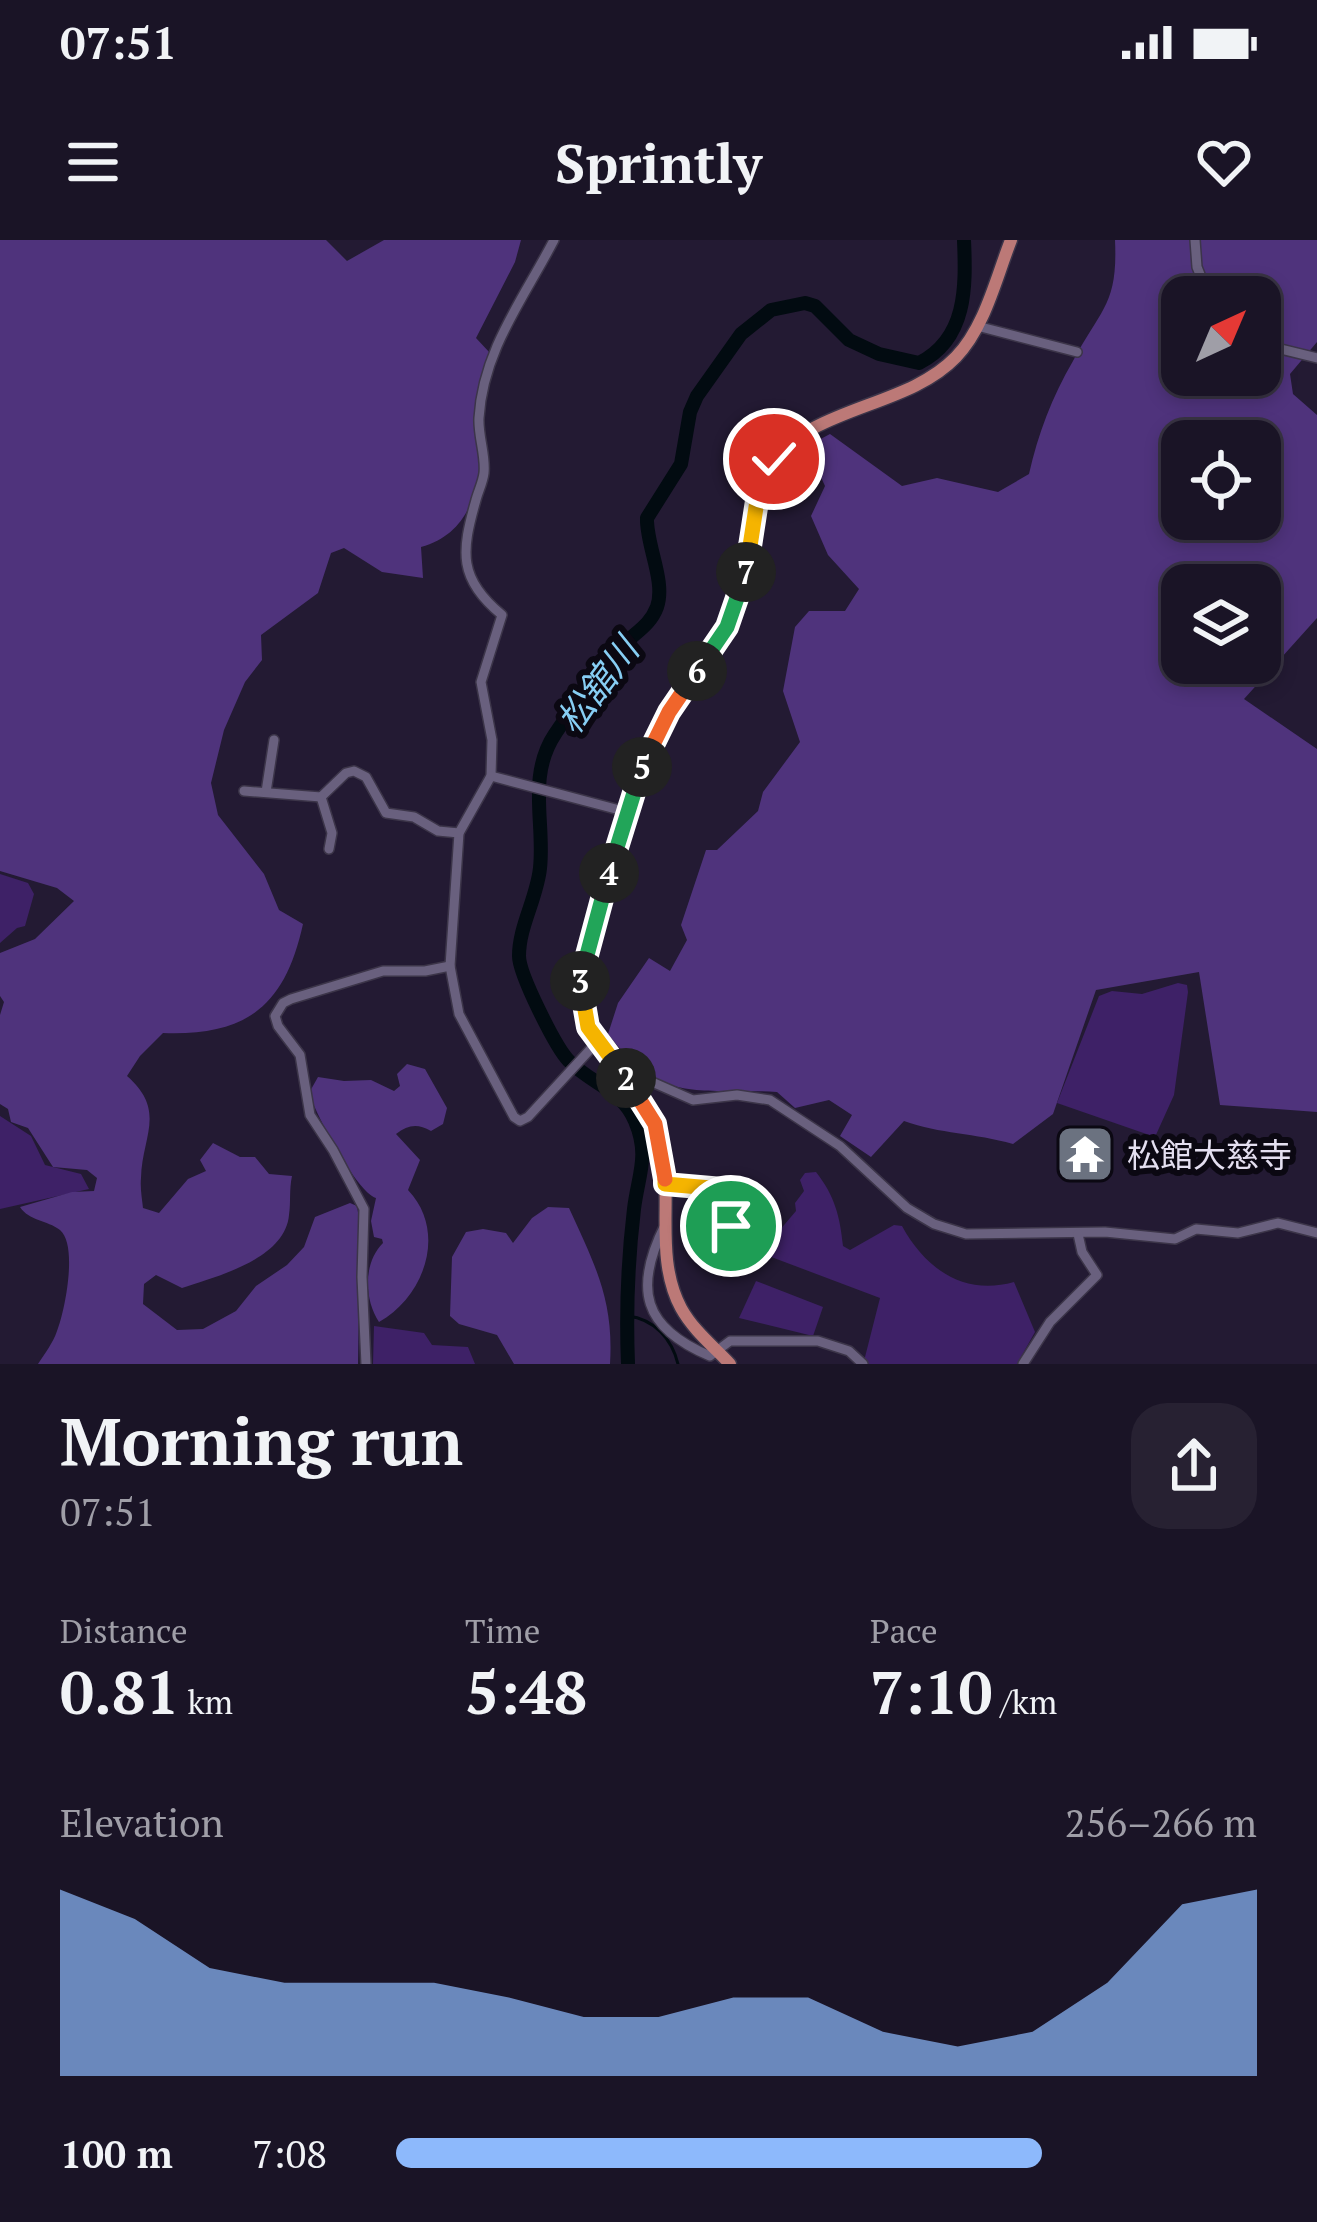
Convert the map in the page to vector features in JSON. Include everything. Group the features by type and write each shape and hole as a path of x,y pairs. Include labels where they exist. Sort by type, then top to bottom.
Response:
{"main road":[{"path":"730,1364 694,1327 674,1294 655,1124 632,1084 597,1042 582,1007 579,985 584,954 654,739 736,606 749,559 759,488 768,467 796,440 935,374 956,357 977,326 1011,240"}],"street":[{"path":"554,240 530,288 507,320 488,371 479,417 484,472 465,563 475,591 502,615 481,682 492,740 491,776 458,833 450,966 459,1014 514,1117 524,1120 597,1042"},
{"path":"1195,240 1201,276"},
{"path":"977,326 1077,352"},
{"path":"1281,349 1317,358"},
{"path":"266,792 274,740"},
{"path":"244,791 321,797 346,773 361,772 386,813 414,817 438,831 458,833"},
{"path":"491,776 627,812"},
{"path":"321,797 332,833 329,848"},
{"path":"366,1364 364,1209 310,1115 300,1055 275,1016 291,999 374,972 450,966"},
{"path":"632,1084 652,1082 693,1100 737,1096 770,1100 840,1145 907,1208 950,1230 982,1236 1143,1233 1175,1239 1196,1229 1238,1233 1269,1223 1317,1233"},
{"path":"665,1184 734,1190 731,1226"},
{"path":"667,1221 652,1265 648,1298 650,1311 679,1340 710,1356 730,1341 818,1341 848,1351 862,1364"},
{"path":"1023,1364 1050,1322 1097,1275 1082,1252 1078,1234"}],"shaded area":[{"path":"0,240 326,240 347,261 384,240 521,240 515,262 476,338 490,353 480,467 464,517 446,535 421,547 423,578 382,572 344,548 331,553 318,593 261,635 262,660 245,682 224,730 211,783 218,815 264,874 279,910 303,924 285,976 258,1010 239,1021 218,1029 163,1033 127,1076 139,1089 149,1113 141,1178 143,1208 159,1213 188,1179 206,1171 200,1160 213,1143 240,1157 255,1157 269,1174 292,1176 289,1215 276,1243 247,1264 182,1288 156,1275 144,1284 143,1304 177,1330 203,1329 236,1311 256,1286 287,1265 304,1247 315,1217 350,1203 357,1206 360,1225 358,1364 38,1364 60,1322 68,1249 60,1230 20,1207 72,1192 94,1191 97,1178 87,1170 53,1167 28,1128 11,1122 8,1109 0,1104 4,1002 0,953 35,939 74,901 57,888 0,871"},
{"path":"1115,240 1317,240 1317,342 1290,374 1293,394 1317,415 1317,618 1281,658 1281,564 1161,564 1161,684 1258,684 1244,699 1317,749 1317,1112 1220,1105 1199,972 1096,990 1053,1114 1013,1144 904,1121 871,1157 840,1136 852,1115 829,1100 795,1108 777,1092 683,1088 647,1073 608,1034 618,1003 649,958 670,971 687,940 681,925 706,850 717,850 758,811 763,792 800,742 783,691 795,627 809,611 845,611 859,589 828,555 811,516 825,486 812,458 815,442 830,434 902,486 937,478 998,492 1029,474 1052,402 1106,305 1114,279"},
{"path":"0,874 28,883 34,894 25,926 0,943"},
{"path":"1178,983 1187,985 1188,992 1174,1095 1155,1137 1057,1103 1099,996 1112,991 1142,994"},
{"path":"407,1064 425,1069 447,1108 443,1124 431,1131 413,1126 396,1134 420,1160 408,1190 427,1225 428,1244 408,1297 379,1322 370,1303 368,1281 372,1261 383,1243 374,1237 371,1221 376,1198 348,1168 309,1093 318,1077 371,1080 394,1091 400,1086 397,1074"},
{"path":"0,1116 31,1136 45,1165 81,1174 89,1189 0,1209"},
{"path":"816,1172 836,1207 843,1246 850,1250 894,1225 902,1226 923,1255 949,1276 979,1285 1014,1282 1035,1332 1017,1364 864,1361 880,1298 766,1255 773,1238 796,1211 795,1203 804,1191 800,1180 805,1173"},
{"path":"548,1207 569,1208 594,1266 606,1302 610,1364 514,1364 497,1335 459,1324 450,1316 452,1257 466,1232 506,1233 513,1243 532,1218"},
{"path":"756,1281 823,1307 813,1336 739,1318"},
{"path":"374,1326 424,1333 432,1345 468,1347 475,1364 373,1364"}],"waterway":[{"name":"松舘川","path":"628,1364 630,1247 642,1155 639,1133 622,1101 563,1053 531,994 519,956 540,868 542,766 555,734 586,689 654,614 659,586 647,518 681,464 697,396 741,334 771,310 805,303 815,306 849,340 879,354 919,363 935,353 955,326 965,276 964,240"},
{"path":"628,1316 660,1332 678,1364"}],"place":[{"name":"松館大慈寺","path":"1085,1154"}],"route":[{"path":"731,1226 734,1190 665,1184 655,1124 632,1084 588,1027 579,985 584,954 643,764 669,712 727,627 744,583 759,488 774,459"}]}
